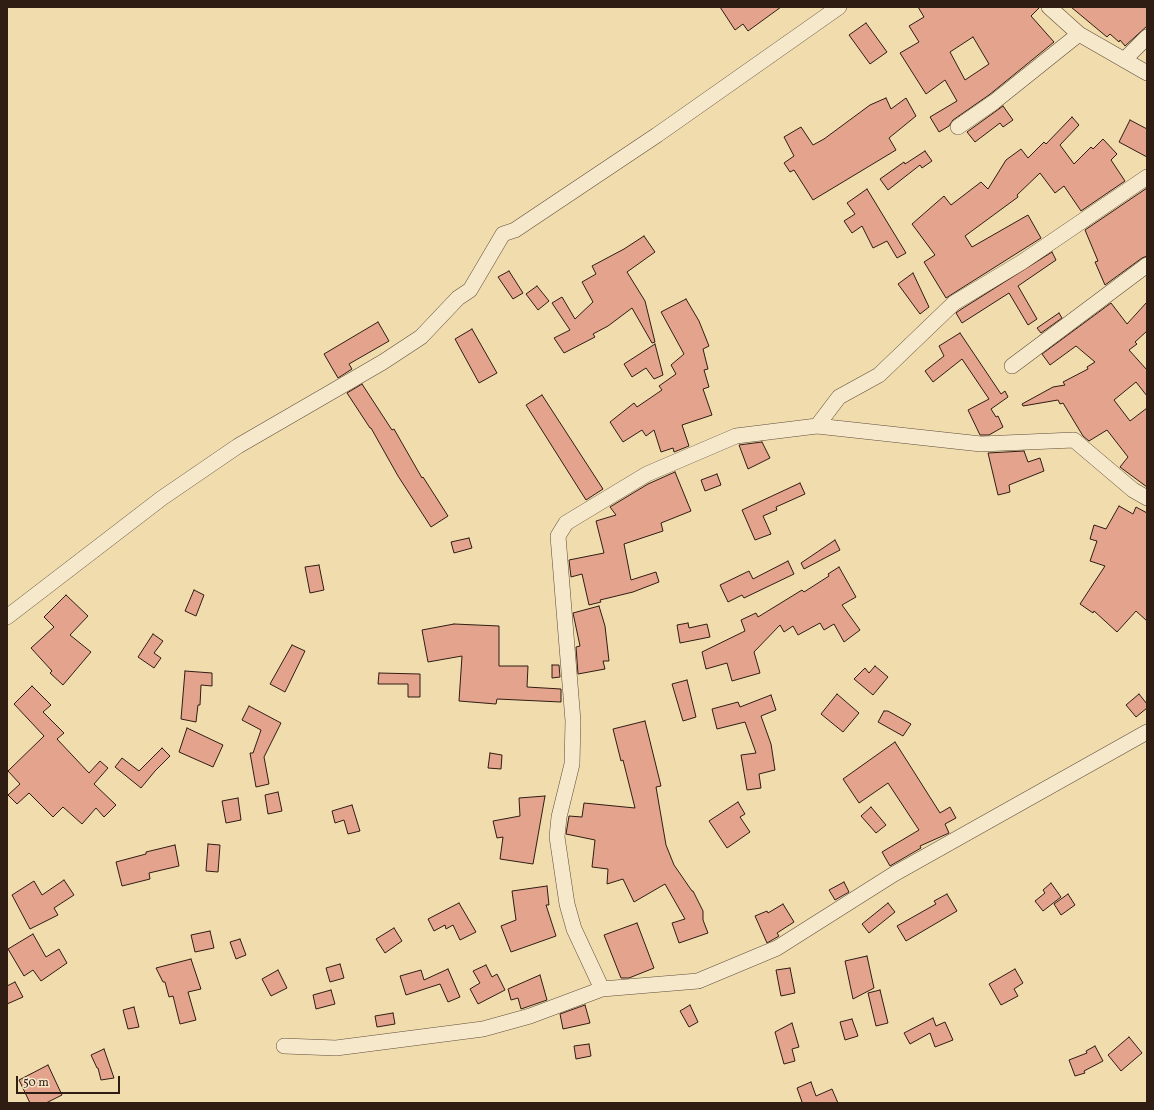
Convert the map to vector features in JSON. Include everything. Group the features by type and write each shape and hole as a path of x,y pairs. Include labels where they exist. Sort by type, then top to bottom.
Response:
{"street":[{"path":"7,617 162,498 238,446 384,362 420,337 458,298 470,290 503,234 515,230 657,135 839,7"},
{"path":"1049,7 1080,34 1147,73"},
{"path":"958,127 994,102 1080,34"},
{"path":"1124,60 1147,37"},
{"path":"818,426 839,397 879,375 954,303 1022,262 1147,177"},
{"path":"1012,366 1147,265"},
{"path":"602,989 574,929 567,904 564,875 559,858 557,837 558,817 572,764 574,721 558,536 566,523 647,474 736,436 818,426 981,444 1074,440 1133,490 1147,498"},
{"path":"284,1046 336,1048 483,1029 530,1016 602,989 698,982 777,948 894,874 1147,732"}],"building":[{"path":"720,7 781,7 748,31 743,24 735,30"},
{"path":"918,7 1040,7 1031,16 1054,42 989,95 953,120 949,126 939,132 930,117 957,101 945,80 926,94 900,53 919,42 909,26 924,17","holes":["973,37 989,64 965,80 950,52"]},
{"path":"1071,7 1147,7 1147,26 1125,46 1120,40 1119,42 1110,34 1107,37"},
{"path":"866,23 887,52 870,64 849,35"},
{"path":"886,98 891,109 906,98 916,116 889,138 896,150 813,200 794,170 790,172 784,163 794,156 784,137 801,127 813,145 824,139 870,105"},
{"path":"1003,106 1013,120 1003,127 1000,123 975,142 967,132"},
{"path":"1072,117 1079,125 1060,145 1074,164 1091,147 1093,149 1103,139 1117,154 1111,160 1125,181 1081,211 1064,186 1055,193 1040,173 1017,195 1018,197 965,236 972,247 1028,215 1041,238 946,298 924,262 935,255 912,224 944,196 951,205 981,182 988,189 1006,160 1021,149 1028,158 1044,142 1046,144"},
{"path":"1130,120 1147,129 1147,157 1119,142"},
{"path":"925,151 932,161 922,168 920,165 888,190 880,179 904,162 905,164"},
{"path":"1147,188 1147,256 1105,285 1095,262 1098,261 1085,230"},
{"path":"867,189 906,253 897,258 887,241 873,248 862,226 852,233 844,221 855,214 847,203"},
{"path":"644,236 655,252 627,272 645,301 655,342 652,343 632,308 608,326 593,334 595,337 564,353 554,338 570,330 552,303 562,297 575,319 593,302 582,282 596,274 592,266 624,249"},
{"path":"1052,252 1056,260 1018,286 1037,319 1028,325 1009,293 962,323 956,313"},
{"path":"509,271 523,293 513,299 498,277"},
{"path":"913,273 929,307 920,314 898,284"},
{"path":"537,286 549,301 538,310 526,294"},
{"path":"686,299 699,321 709,346 703,349 708,369 704,370 709,387 703,389 712,415 682,425 689,446 674,452 673,448 661,452 654,430 646,436 642,430 623,442 610,422 634,403 637,407 662,390 659,386 676,374 671,365 684,354 661,312"},
{"path":"1147,302 1147,331 1135,342 1137,344 1129,350 1147,370 1147,396 1136,382 1114,400 1130,421 1147,408 1147,487 1120,467 1128,457 1107,430 1089,441 1083,436 1063,403 1060,404 1058,400 1023,406 1022,404 1053,387 1065,385 1063,382 1088,369 1087,367 1095,362 1076,346 1050,365 1042,354 1111,303 1127,324"},
{"path":"1059,313 1062,318 1041,333 1037,328"},
{"path":"378,322 389,341 349,364 352,369 338,378 324,354"},
{"path":"472,329 497,373 479,383 455,339"},
{"path":"960,333 1001,394 1005,391 1008,397 991,409 996,417 998,416 1003,427 989,435 980,435 968,410 989,399 962,359 933,382 925,371 944,356 939,346"},
{"path":"655,344 663,375 654,379 646,368 632,377 624,364"},
{"path":"362,384 392,430 394,429 422,478 423,477 448,516 431,527 398,476 371,428 347,393"},
{"path":"542,395 603,489 586,500 526,405"},
{"path":"762,442 770,458 748,469 739,445"},
{"path":"1024,451 1028,462 1040,458 1044,471 1009,485 1010,492 998,495 988,453"},
{"path":"675,472 691,511 661,523 663,531 624,544 631,580 656,572 659,582 633,592 600,600 601,602 589,605 582,574 571,577 569,560 604,553 596,521 616,515 610,507 648,484"},
{"path":"717,474 721,485 705,491 701,480"},
{"path":"800,483 805,494 776,507 777,510 763,516 771,534 755,540 742,510"},
{"path":"1119,506 1133,514 1136,507 1147,513 1147,621 1136,611 1117,632 1094,611 1093,613 1080,604 1105,566 1090,561 1097,541 1090,539 1094,525 1106,529"},
{"path":"469,538 472,548 454,553 451,542"},
{"path":"835,540 840,550 804,569 801,563"},
{"path":"788,561 794,574 744,598 742,595 728,602 720,585 749,571 753,579"},
{"path":"319,565 324,590 310,593 305,567"},
{"path":"839,567 856,597 842,605 860,630 844,642 834,624 824,630 820,623 798,635 793,626 784,632 780,625 754,652 760,673 732,681 727,663 706,669 702,652 745,631 741,620 756,613 758,617 802,590 804,592 829,576 828,574"},
{"path":"194,590 204,595 196,616 185,611"},
{"path":"66,595 88,616 70,635 91,652 63,685 50,673 52,671 31,648 54,627 44,617"},
{"path":"599,606 605,626 609,661 603,661 605,669 578,674 576,647 580,646 573,613"},
{"path":"688,623 689,628 707,624 710,637 680,643 677,625"},
{"path":"454,624 499,626 499,666 528,666 527,687 561,689 561,702 497,699 496,704 459,701 462,656 428,662 422,630"},
{"path":"153,634 163,641 154,653 161,658 154,668 138,657"},
{"path":"292,645 305,651 285,692 270,684"},
{"path":"552,665 559,665 560,677 552,678"},
{"path":"875,666 888,677 873,695 854,679 865,668 869,673"},
{"path":"185,671 212,673 212,686 201,685 200,705 198,705 196,722 181,719"},
{"path":"379,673 420,674 420,697 408,697 408,684 378,684"},
{"path":"687,680 696,717 683,721 672,684"},
{"path":"32,686 51,705 43,712 64,733 57,739 89,773 100,761 108,768 94,784 116,805 104,817 96,808 82,824 63,807 53,817 29,793 17,804 8,795 20,784 8,771 44,736 14,704"},
{"path":"837,694 859,713 843,732 821,714"},
{"path":"1139,694 1147,704 1147,708 1136,717 1126,705"},
{"path":"771,695 776,710 761,716 771,744 775,770 759,774 761,788 747,790 741,755 756,753 745,722 717,729 712,709 738,702 740,707"},
{"path":"249,706 281,723 264,757 269,784 256,787 250,753 253,753 261,730 242,720"},
{"path":"884,711 888,711 911,724 903,736 878,722"},
{"path":"645,721 661,786 656,787 666,845 674,865 693,891 703,911 703,920 708,933 679,943 672,923 685,919 665,884 634,902 623,879 607,884 608,869 592,867 595,840 566,834 569,816 582,817 584,803 635,808 623,760 621,761 613,729"},
{"path":"187,728 223,745 213,767 179,752"},
{"path":"895,742 940,813 950,807 956,818 945,824 949,833 920,846 921,848 890,866 882,852 919,830 888,783 859,803 843,779"},
{"path":"162,748 170,756 141,788 115,767 122,758 139,771"},
{"path":"490,753 502,755 501,769 488,768"},
{"path":"278,792 282,811 268,814 265,795"},
{"path":"545,796 533,864 500,859 503,837 497,838 493,821 520,816 519,798"},
{"path":"238,798 241,820 226,823 222,801"},
{"path":"738,802 745,814 740,817 750,832 727,848 709,821"},
{"path":"352,805 360,831 348,834 344,820 335,823 332,811"},
{"path":"871,807 886,825 876,833 861,816"},
{"path":"208,844 220,845 218,872 206,871"},
{"path":"175,845 179,866 149,873 150,879 122,886 116,862 146,854 146,852"},
{"path":"64,880 74,895 54,908 58,915 30,929 12,895 34,881 42,895"},
{"path":"844,882 849,892 835,900 829,890"},
{"path":"1051,883 1061,897 1043,911 1035,901 1045,893 1043,890"},
{"path":"547,886 549,905 546,905 556,936 511,952 501,926 516,920 512,891"},
{"path":"947,894 957,911 906,941 897,926 936,904 934,901"},
{"path":"1068,894 1075,905 1061,915 1054,904"},
{"path":"459,903 476,932 460,940 453,925 446,929 445,925 434,931 428,919"},
{"path":"888,903 895,912 869,933 862,924"},
{"path":"783,904 794,922 777,933 779,936 767,943 755,916 767,911 768,913"},
{"path":"637,923 654,968 629,978 621,978 604,935"},
{"path":"394,928 402,941 385,953 376,939"},
{"path":"210,931 214,948 195,952 191,935"},
{"path":"33,934 46,957 59,949 67,963 41,981 33,970 24,976 8,949"},
{"path":"240,939 246,955 236,959 230,942"},
{"path":"867,956 874,988 853,999 845,961"},
{"path":"191,959 201,989 188,992 196,1020 180,1024 173,996 169,997 165,982 163,982 156,968"},
{"path":"340,964 344,978 330,982 326,968"},
{"path":"486,965 492,977 497,974 505,990 478,1004 470,989 480,983 473,971"},
{"path":"790,968 795,993 781,996 776,970"},
{"path":"448,969 460,997 448,1002 440,984 406,995 400,976 421,970 424,980"},
{"path":"1015,969 1023,983 1014,989 1018,996 1001,1005 989,984"},
{"path":"278,970 287,988 271,996 262,979"},
{"path":"540,975 547,1000 521,1009 518,998 511,1000 508,989"},
{"path":"15,982 23,997 7,1004 7,986"},
{"path":"331,990 335,1004 316,1009 313,995"},
{"path":"880,990 888,1023 876,1026 868,993"},
{"path":"585,1005 590,1023 563,1029 560,1014"},
{"path":"690,1005 698,1022 689,1027 680,1011"},
{"path":"134,1007 139,1027 128,1029 123,1010"},
{"path":"393,1013 395,1024 377,1027 375,1016"},
{"path":"933,1018 936,1026 945,1022 953,1040 935,1047 930,1033 910,1044 904,1033"},
{"path":"852,1019 858,1036 845,1040 840,1022"},
{"path":"792,1023 799,1047 792,1049 795,1061 784,1064 775,1032"},
{"path":"1129,1037 1142,1053 1121,1071 1108,1055"},
{"path":"589,1044 591,1056 576,1059 574,1046"},
{"path":"1095,1046 1103,1061 1084,1071 1085,1073 1075,1076 1069,1060 1087,1053 1086,1051"},
{"path":"104,1049 114,1078 101,1080 98,1068 91,1055"},
{"path":"48,1065 62,1095 46,1103 30,1103 19,1080"},
{"path":"811,1082 816,1096 832,1089 838,1103 800,1103 802,1102 797,1088"}]}
